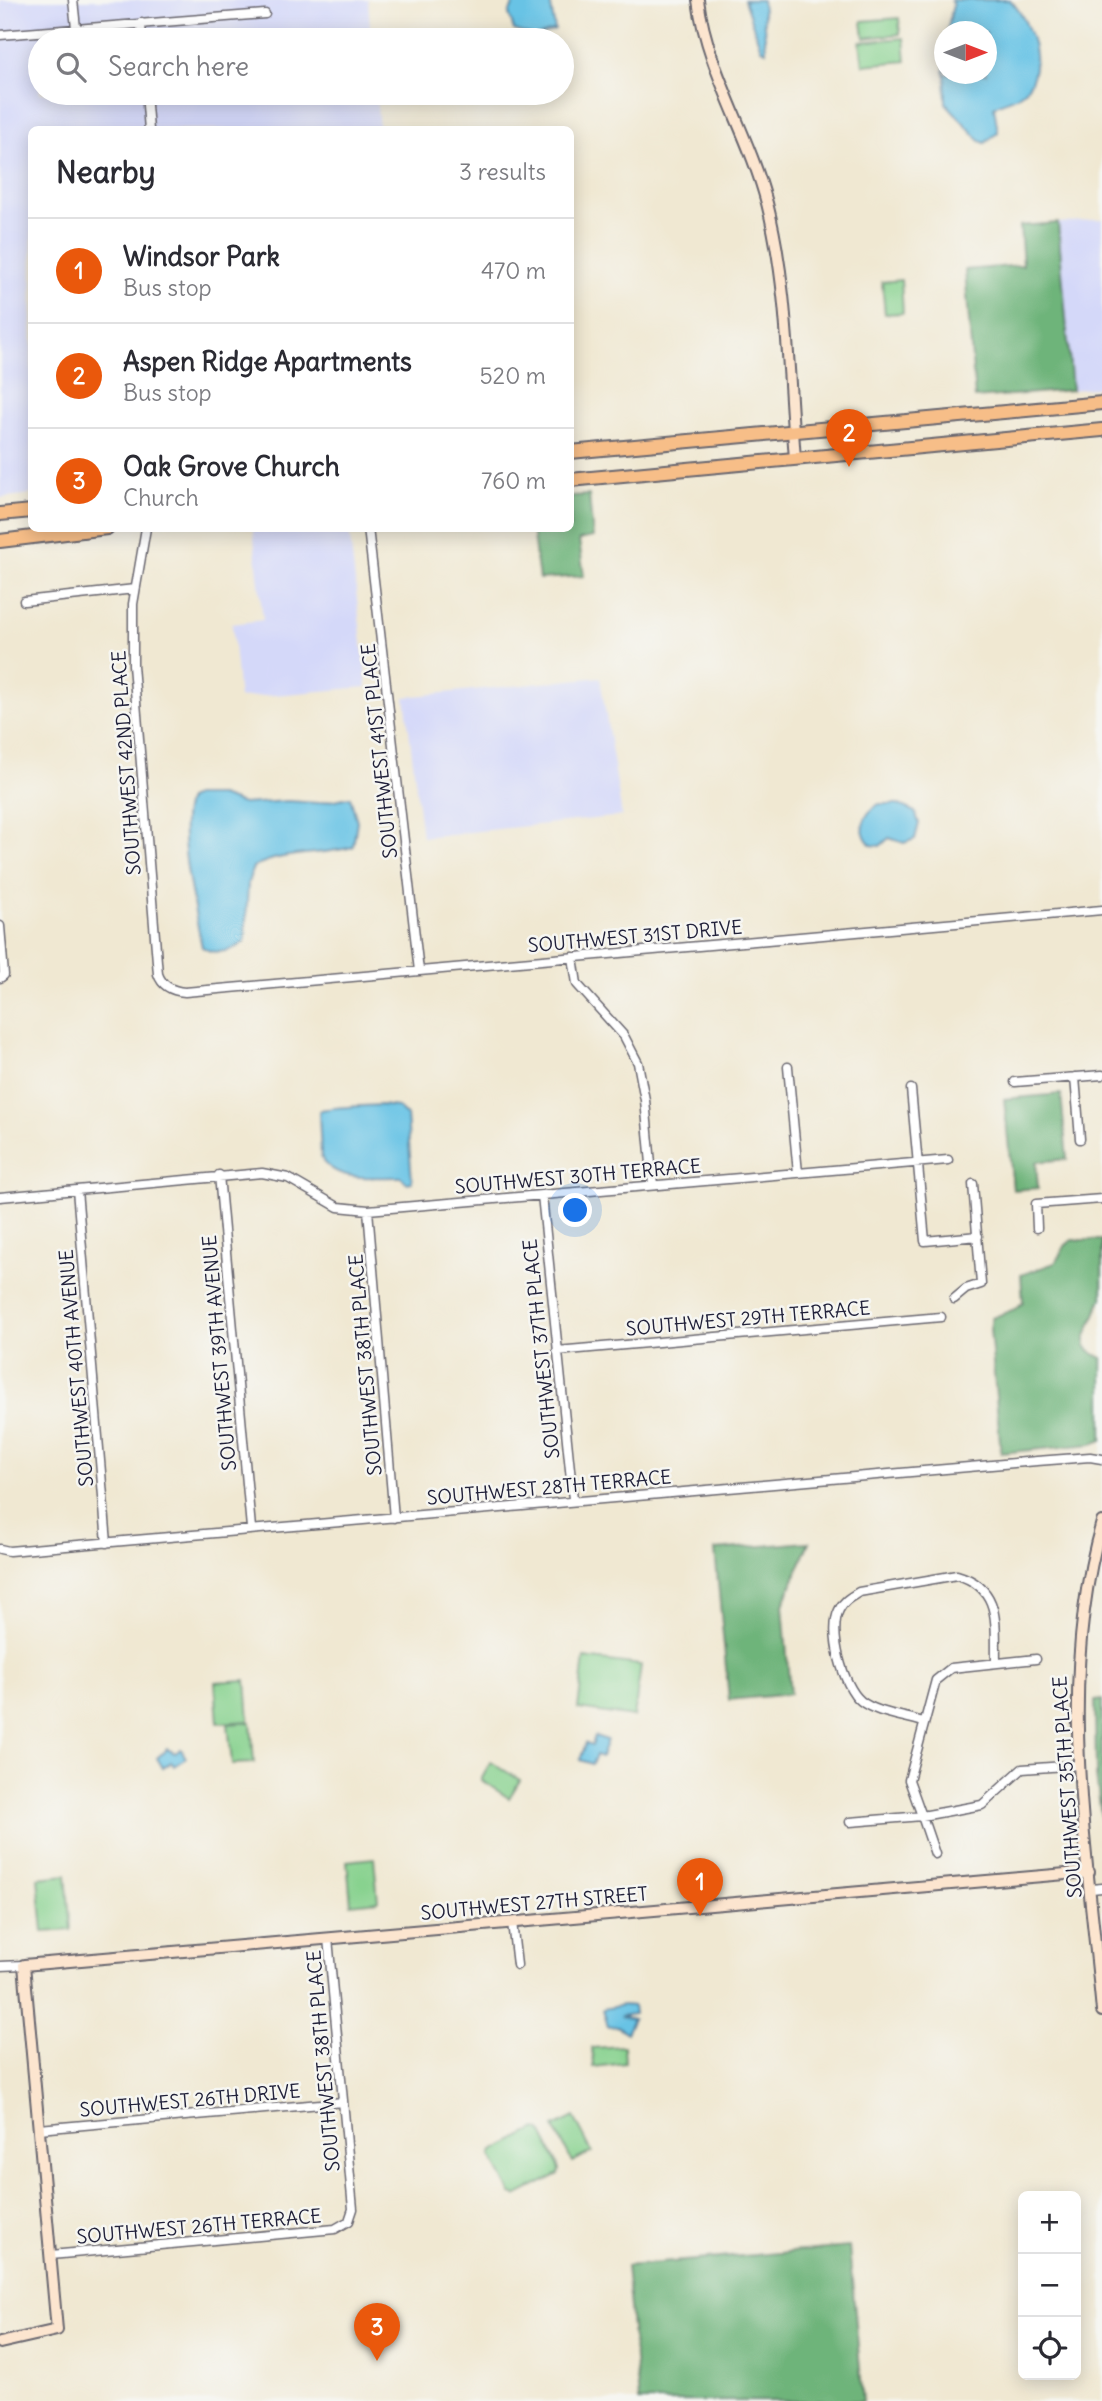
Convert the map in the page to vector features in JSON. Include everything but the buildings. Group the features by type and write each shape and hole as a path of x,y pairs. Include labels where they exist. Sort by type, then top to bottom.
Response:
{"main road":[{"path":"574,452 1102,403"},
{"path":"574,480 1102,430"},
{"path":"0,514 28,511"},
{"path":"0,541 74,532"}],"street":[{"path":"73,0 76,28 265,14"},
{"path":"698,0 704,34 747,143 767,204 775,243 795,458"},
{"path":"141,23 141,28"},
{"path":"0,35 28,32"},
{"path":"147,105 149,126"},
{"name":"SOUTHWEST 42ND PLACE","path":"144,532 135,589 133,665 158,974 164,984 172,989"},
{"name":"SOUTHWEST 41ST PLACE","path":"368,532 419,971"},
{"path":"24,601 135,589"},
{"name":"SOUTHWEST 31ST DRIVE","path":"172,989 185,992 1102,910"},
{"path":"0,926 4,975 0,978"},
{"path":"573,957 577,984 624,1035 638,1062 645,1100 653,1185"},
{"path":"788,1067 798,1173"},
{"path":"1015,1082 1102,1075"},
{"path":"1075,1077 1080,1139"},
{"path":"911,1089 925,1241 978,1236"},
{"name":"SOUTHWEST 30TH TERRACE","path":"0,1197 262,1173 288,1178 338,1207 368,1210 948,1160"},
{"name":"SOUTHWEST 39TH AVENUE","path":"219,1175 251,1528"},
{"path":"954,1299 966,1289 981,1284 973,1184"},
{"name":"SOUTHWEST 40TH AVENUE","path":"77,1191 107,1543"},
{"name":"SOUTHWEST 37TH PLACE","path":"542,1195 573,1499"},
{"path":"1037,1228 1035,1204 1102,1199"},
{"name":"SOUTHWEST 38TH PLACE","path":"368,1210 394,1518"},
{"name":"SOUTHWEST 29TH TERRACE","path":"557,1351 941,1317"},
{"name":"SOUTHWEST 28TH TERRACE","path":"0,1549 9,1551 107,1543 573,1499 1037,1461 1090,1457 1102,1459"},
{"name":"SOUTHWEST 35TH PLACE","path":"1102,1522 1097,1561 1078,1637 1076,1684 1079,1765 1089,1872 1096,1888 1102,2011"},
{"path":"923,1722 863,1703 851,1691 842,1675 836,1629 838,1612 846,1600 859,1592 957,1574 972,1579 984,1588 995,1613 996,1662"},
{"path":"935,1854 909,1780 936,1680 951,1668 1036,1659"},
{"path":"850,1822 922,1816 982,1805 1022,1769 1079,1765"},
{"name":"SOUTHWEST 27TH STREET","path":"24,1965 1089,1872"},
{"path":"512,1922 517,1965"},
{"name":"SOUTHWEST 38TH PLACE","path":"327,1938 353,2209 349,2221"},
{"path":"0,1966 24,1965 57,2330 0,2343"},
{"name":"SOUTHWEST 26TH DRIVE","path":"39,2129 343,2102"},
{"name":"SOUTHWEST 26TH TERRACE","path":"51,2255 335,2229 349,2221"}],"shaded area":[{"path":"0,0 368,0 370,28 28,28 28,105 377,105 379,126 28,126 28,494 0,498"},
{"path":"1102,219 1102,387 1072,390 1058,223"},
{"path":"253,532 349,532 367,687 239,698 232,624 263,620"},
{"path":"600,677 622,816 422,837 405,697"}],"green space":[{"path":"899,18 900,34 864,38 862,21"},
{"path":"904,38 906,61 863,65 860,42"},
{"path":"1058,223 1072,390 975,398 965,270 1023,265 1020,226"},
{"path":"901,280 903,313 885,314 882,282"},
{"path":"589,495 593,537 579,540 584,576 539,579 532,532 574,532 574,496"},
{"path":"1061,1094 1067,1159 1036,1162 1038,1188 1013,1190 1004,1099"},
{"path":"1072,1240 1102,1240 1102,1298 1086,1336 1086,1346 1102,1358 1102,1440 1092,1444 1001,1453 990,1329 992,1318 1015,1309 1023,1302 1021,1275 1055,1263"},
{"path":"809,1542 783,1605 790,1694 729,1700 715,1550"},
{"path":"584,1658 641,1665 634,1717 578,1709"},
{"path":"246,1680 249,1721 218,1723 215,1682"},
{"path":"1102,1700 1102,1824 1096,1775 1095,1701"},
{"path":"251,1722 254,1763 232,1764 228,1724"},
{"path":"491,1762 520,1780 509,1798 481,1780"},
{"path":"374,1858 378,1901 351,1904 347,1861"},
{"path":"66,1875 71,1930 43,1932 38,1878"},
{"path":"624,2046 625,2063 593,2067 592,2048"},
{"path":"574,2117 592,2152 572,2162 554,2127"},
{"path":"536,2129 541,2131 560,2169 559,2174 516,2196 511,2194 491,2156 493,2151"},
{"path":"849,2247 863,2401 639,2401 626,2266"}],"water":[{"path":"515,0 550,0 555,28 513,28 509,14"},
{"path":"744,0 762,0 766,51 761,49"},
{"path":"951,0 1010,0 1025,21 1034,48 1034,75 1028,86 1013,99 994,107 998,132 985,143 980,141 946,103 945,84 997,84 997,21 949,21 953,5"},
{"path":"195,796 220,796 243,804 288,801 318,803 350,797 357,821 353,847 276,858 253,867 248,883 245,941 224,951 207,950 202,947 185,850 185,813 188,799"},
{"path":"879,804 897,804 915,812 919,823 915,839 904,843 889,838 880,846 871,845 863,828 866,817"},
{"path":"381,1105 397,1107 407,1116 412,1182 407,1183 401,1177 347,1175 328,1166 321,1157 319,1111"},
{"path":"595,1736 607,1740 601,1757 596,1755 592,1764 580,1760 586,1743 592,1745"},
{"path":"167,1749 175,1753 181,1749 186,1758 174,1766 171,1762 163,1768 157,1758"},
{"path":"633,2006 634,2014 620,2016 633,2019 626,2033 618,2026 608,2027 603,2009"}],"place":[{"name":"Aspen Ridge Apartments","path":"849,467"},
{"name":"Windsor Park","path":"700,1916"},
{"name":"Oak Grove Church","path":"377,2361"}]}
